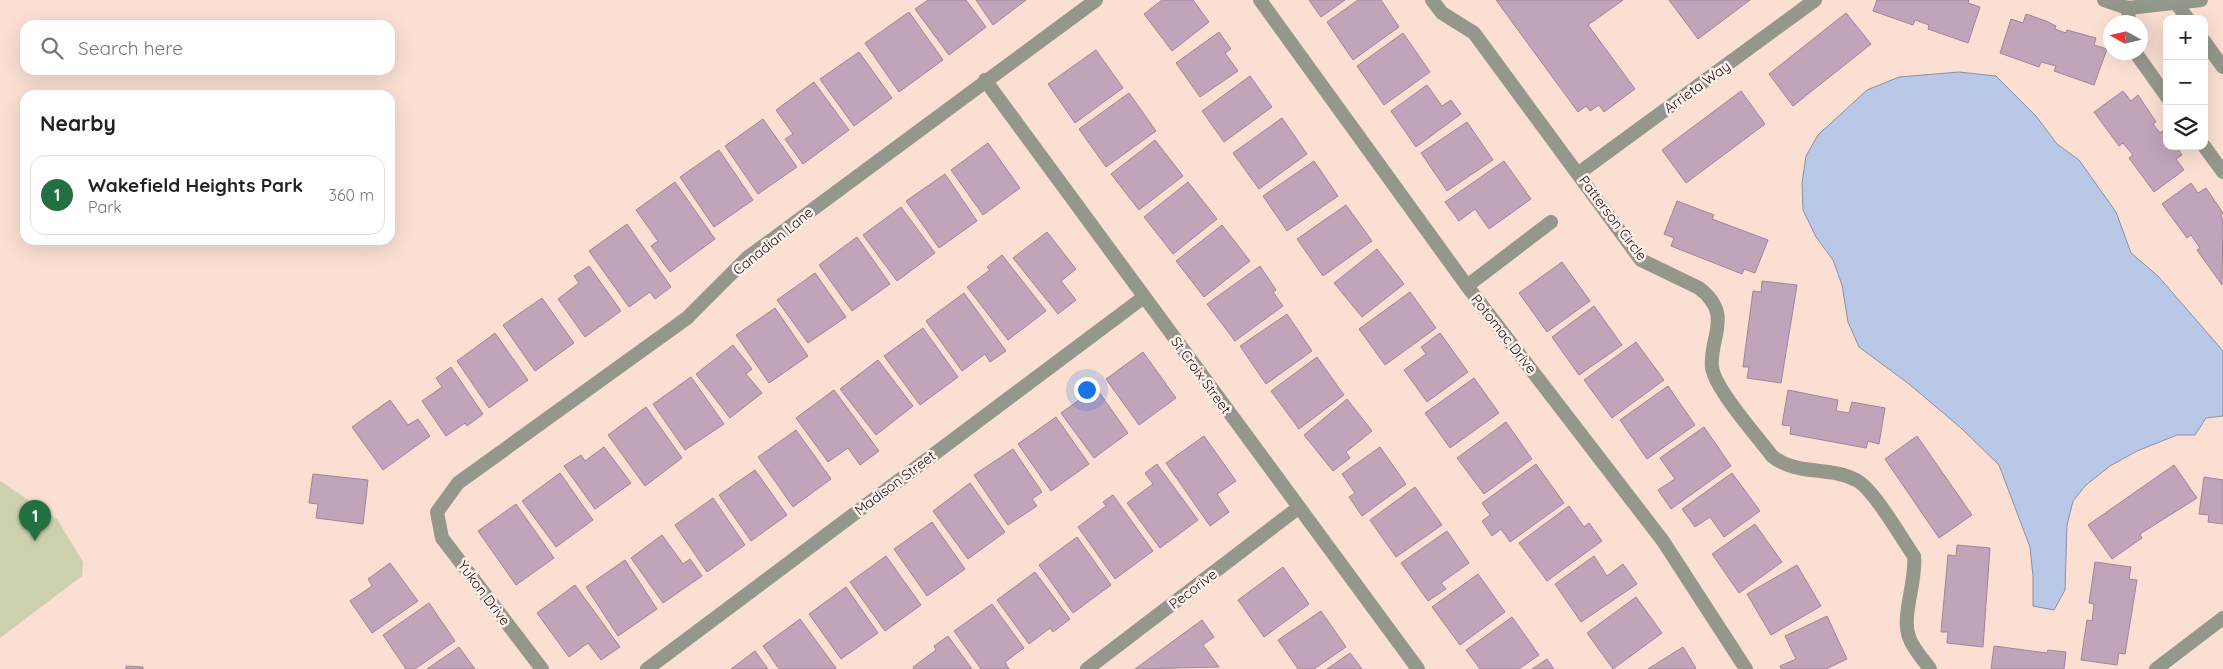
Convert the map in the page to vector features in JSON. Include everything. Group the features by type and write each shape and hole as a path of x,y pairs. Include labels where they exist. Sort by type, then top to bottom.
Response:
{"street":[{"name":"Canadian Lane","path":"437,512 458,483 687,318 747,258 985,80 1096,0"},
{"name":"Potomac Drive","path":"1260,0 1467,286 1664,542 1746,669"},
{"name":"Patterson Circle","path":"1432,0 1442,13 1474,33 1579,173 1641,260 1700,288 1707,294 1718,316 1718,329 1712,366 1716,381 1772,456 1782,465 1845,476 1866,486 1914,556 1915,569 1907,623 1908,636 1930,669"},
{"name":"Arrieta Way","path":"1579,173 1815,0"},
{"path":"2104,0 2127,15"},
{"path":"2133,15 2176,3 2201,0"},
{"path":"2176,3 2185,15"},
{"path":"2208,46 2223,67"},
{"path":"2141,60 2163,91"},
{"name":"St Croix Street","path":"985,80 1418,669"},
{"path":"2207,150 2223,172"},
{"path":"1467,286 1550,222"},
{"name":"Madison Street","path":"647,669 1144,297"},
{"name":"Pecorive","path":"1087,669 1298,508"},
{"name":"Yukon Drive","path":"437,512 442,538 542,669"},
{"path":"2156,669 2223,618"}],"green space":[{"path":"0,481 57,519 83,562 82,576 0,638"}],"water":[{"path":"1959,72 1996,76 2036,116 2057,144 2079,160 2116,212 2131,253 2158,276 2223,351 2223,416 2206,418 2195,435 2177,435 2137,451 2110,466 2086,485 2073,501 2067,525 2065,590 2054,610 2033,606 2033,576 2030,547 1999,465 1961,428 1909,384 1859,347 1848,322 1842,285 1833,260 1816,237 1803,210 1802,183 1806,156 1818,135 1867,90 1899,77"}],"building":[{"path":"928,0 966,0 986,27 949,55 915,9"},
{"path":"976,0 1026,0 993,25"},
{"path":"1162,0 1193,0 1209,22 1172,51 1144,14"},
{"path":"1309,0 1345,0 1321,17"},
{"path":"1358,0 1381,0 1399,27 1353,60 1327,22"},
{"path":"1496,0 1623,0 1588,25 1635,89 1604,112 1599,105 1590,111 1586,106 1578,112"},
{"path":"1669,0 1750,0 1698,39"},
{"path":"1877,0 1969,0 1968,3 1980,7 1968,43 1928,29 1929,25 1915,20 1913,25 1873,11"},
{"path":"909,12 943,60 899,92 865,43"},
{"path":"1846,13 1871,44 1793,106 1769,74"},
{"path":"2026,14 2046,21 2056,26 2055,29 2066,33 2067,30 2096,38 2094,45 2103,48 2103,60 2094,85 2054,71 2056,66 2041,62 2039,67 2000,53 2011,19 2023,23"},
{"path":"1219,32 1231,49 1225,53 1238,71 1200,97 1176,63"},
{"path":"1403,33 1430,72 1384,105 1357,66"},
{"path":"1096,50 1123,88 1075,123 1048,84"},
{"path":"859,52 892,98 854,126 820,79"},
{"path":"1250,76 1272,107 1224,142 1202,111"},
{"path":"814,82 849,130 803,164 785,139 793,134 776,110"},
{"path":"1427,85 1442,106 1451,100 1461,114 1416,147 1391,111"},
{"path":"1741,91 1765,124 1686,183 1662,150"},
{"path":"2123,91 2131,101 2138,95 2156,122 2153,124 2160,133 2163,132 2163,150 2179,150 2182,155 2176,159 2184,170 2154,192 2129,158 2133,155 2123,143 2119,146 2094,112"},
{"path":"1129,93 1156,131 1106,167 1079,129"},
{"path":"1282,118 1307,154 1259,189 1233,153"},
{"path":"763,119 797,167 758,194 725,146"},
{"path":"1467,122 1493,160 1447,191 1421,153"},
{"path":"1155,140 1183,176 1139,210 1111,174"},
{"path":"988,143 1020,188 983,215 951,170"},
{"path":"719,150 753,200 714,227 680,177"},
{"path":"1314,161 1338,196 1287,231 1263,196"},
{"path":"1504,161 1531,199 1489,229 1475,209 1459,221 1445,202"},
{"path":"945,174 977,221 939,248 906,201"},
{"path":"675,182 715,239 670,272 651,246 658,241 636,210"},
{"path":"1188,182 1217,219 1173,254 1144,217"},
{"path":"2191,183 2198,193 2206,188 2223,213 2221,216 2223,220 2222,285 2197,250 2200,248 2191,235 2187,238 2162,204"},
{"path":"1677,201 1714,215 1712,219 1768,240 1755,273 1744,269 1742,274 1671,246 1674,238 1664,234"},
{"path":"1346,205 1372,241 1323,276 1297,239"},
{"path":"901,207 935,253 897,281 863,235"},
{"path":"627,224 671,287 655,299 650,292 629,307 589,251"},
{"path":"1222,225 1250,261 1204,297 1176,261"},
{"path":"1047,232 1076,269 1061,281 1076,300 1058,314 1013,258"},
{"path":"857,237 890,284 852,311 819,265"},
{"path":"1377,249 1404,284 1362,317 1334,283"},
{"path":"1002,255 1046,311 1008,340 967,287 990,270 987,267"},
{"path":"1562,262 1590,301 1547,332 1519,293"},
{"path":"589,266 621,311 585,337 558,299 579,283 574,276"},
{"path":"1260,266 1276,290 1273,292 1283,306 1235,341 1207,304"},
{"path":"815,273 846,317 808,343 777,300"},
{"path":"1762,281 1797,285 1781,383 1747,378 1749,367 1743,367 1753,291 1761,292"},
{"path":"1410,292 1436,328 1385,365 1359,329"},
{"path":"964,293 1006,351 990,362 985,354 962,371 926,321"},
{"path":"542,298 574,343 535,371 503,325"},
{"path":"1594,306 1622,345 1579,375 1552,337"},
{"path":"775,308 808,356 769,383 736,335"},
{"path":"1287,314 1312,351 1266,384 1240,346"},
{"path":"923,328 958,377 920,405 884,356"},
{"path":"495,333 528,380 489,408 457,361"},
{"path":"1440,333 1468,372 1427,402 1404,370 1426,354 1421,347"},
{"path":"1636,342 1664,380 1612,418 1584,380"},
{"path":"733,345 752,369 746,374 762,393 730,418 696,374"},
{"path":"1143,352 1176,398 1139,425 1106,379"},
{"path":"1317,357 1344,395 1299,429 1271,391"},
{"path":"878,360 913,406 876,435 840,389"},
{"path":"451,367 483,414 467,426 465,423 446,436 422,401 442,387 436,378"},
{"path":"691,377 724,424 685,450 653,404"},
{"path":"1474,378 1499,413 1450,448 1425,413"},
{"path":"1668,386 1695,425 1647,459 1620,420"},
{"path":"1096,388 1128,433 1094,458 1061,413"},
{"path":"834,390 879,451 860,465 848,448 828,462 796,418"},
{"path":"1788,390 1838,400 1836,411 1849,413 1852,402 1885,408 1879,444 1868,441 1866,448 1790,434 1791,426 1782,425"},
{"path":"1347,399 1372,431 1346,452 1350,458 1333,471 1304,435"},
{"path":"390,400 408,425 418,419 430,436 383,470 352,427"},
{"path":"646,407 682,458 645,486 608,435"},
{"path":"1056,417 1089,464 1051,491 1018,444"},
{"path":"1506,422 1532,459 1484,494 1457,458"},
{"path":"1704,427 1731,466 1671,509 1658,490 1675,479 1660,458"},
{"path":"796,430 831,479 793,507 758,457"},
{"path":"1204,436 1236,481 1217,494 1229,512 1210,526 1166,463"},
{"path":"1917,436 1972,515 1939,538 1885,459"},
{"path":"604,447 631,483 595,509 564,466 581,455 585,461"},
{"path":"1380,447 1406,484 1362,516 1349,497 1355,493 1342,474"},
{"path":"1013,449 1042,492 1032,499 1037,506 1008,525 974,475"},
{"path":"1157,464 1198,520 1160,548 1127,503 1153,484 1145,473"},
{"path":"1536,464 1564,503 1510,542 1501,529 1492,536 1482,521 1490,515 1482,503"},
{"path":"2174,465 2197,498 2140,534 2142,538 2112,559 2088,525"},
{"path":"755,470 787,515 751,541 719,495"},
{"path":"560,473 593,520 556,547 522,501"},
{"path":"1732,473 1760,511 1724,537 1710,517 1695,527 1682,509"},
{"path":"313,474 368,480 363,524 316,518 318,504 309,503"},
{"path":"2204,477 2223,480 2223,524 2208,522 2209,515 2199,514"},
{"path":"970,483 1005,532 968,559 933,511"},
{"path":"1415,487 1442,525 1396,557 1370,520"},
{"path":"1113,495 1153,551 1115,579 1078,527 1106,506 1103,502"},
{"path":"713,498 745,545 707,572 675,525"},
{"path":"516,504 554,558 516,585 478,531"},
{"path":"1569,506 1584,527 1589,523 1602,541 1547,581 1519,543"},
{"path":"932,522 965,569 927,596 894,549"},
{"path":"1755,524 1782,562 1739,593 1712,554"},
{"path":"1447,531 1469,563 1441,583 1446,589 1428,601 1401,563"},
{"path":"662,535 683,564 690,559 702,576 663,603 631,558"},
{"path":"1077,537 1111,585 1073,613 1039,565"},
{"path":"1957,545 1990,548 1983,647 1947,643 1948,632 1941,632 1948,555 1956,556"},
{"path":"886,556 921,605 885,631 850,582"},
{"path":"1594,556 1607,576 1623,564 1637,584 1581,622 1555,584"},
{"path":"625,560 657,609 618,636 586,587"},
{"path":"2095,562 2131,567 2129,579 2137,580 2125,654 2119,653 2117,665 2081,660 2087,620 2092,621 2094,604 2089,603"},
{"path":"390,563 418,601 372,633 350,601 372,586 368,579"},
{"path":"1797,565 1821,606 1771,635 1747,594"},
{"path":"1283,567 1309,604 1264,637 1238,600"},
{"path":"1035,572 1070,619 1053,632 1050,628 1029,644 997,600"},
{"path":"1478,574 1505,612 1460,645 1432,607"},
{"path":"575,585 620,647 601,660 588,643 569,657 537,613"},
{"path":"846,587 878,633 841,659 809,614"},
{"path":"1636,597 1662,633 1613,669 1587,633"},
{"path":"429,603 455,641 415,669 406,669 383,635"},
{"path":"992,604 1024,648 1005,662 1009,669 981,669 954,631"},
{"path":"1321,611 1346,647 1314,669 1298,669 1278,640"},
{"path":"1827,616 1847,659 1826,669 1781,669 1780,666 1796,659 1785,636"},
{"path":"1512,617 1539,655 1519,669 1480,669 1466,650"},
{"path":"800,619 835,669 779,669 763,646"},
{"path":"1202,620 1214,637 1203,645 1219,667 1135,669"},
{"path":"948,636 972,669 914,669 913,667 936,650 934,646"},
{"path":"1994,646 2047,653 2048,650 2066,652 2064,669 1991,669"},
{"path":"459,647 475,669 427,669"},
{"path":"1683,647 1696,668 1648,669"},
{"path":"755,651 768,669 731,669"},
{"path":"1350,653 1362,669 1327,669"},
{"path":"1547,659 1554,669 1532,669"},
{"path":"126,666 143,667 143,669 126,669"}],"place":[{"name":"Wakefield Heights Park","path":"35,541"}]}
